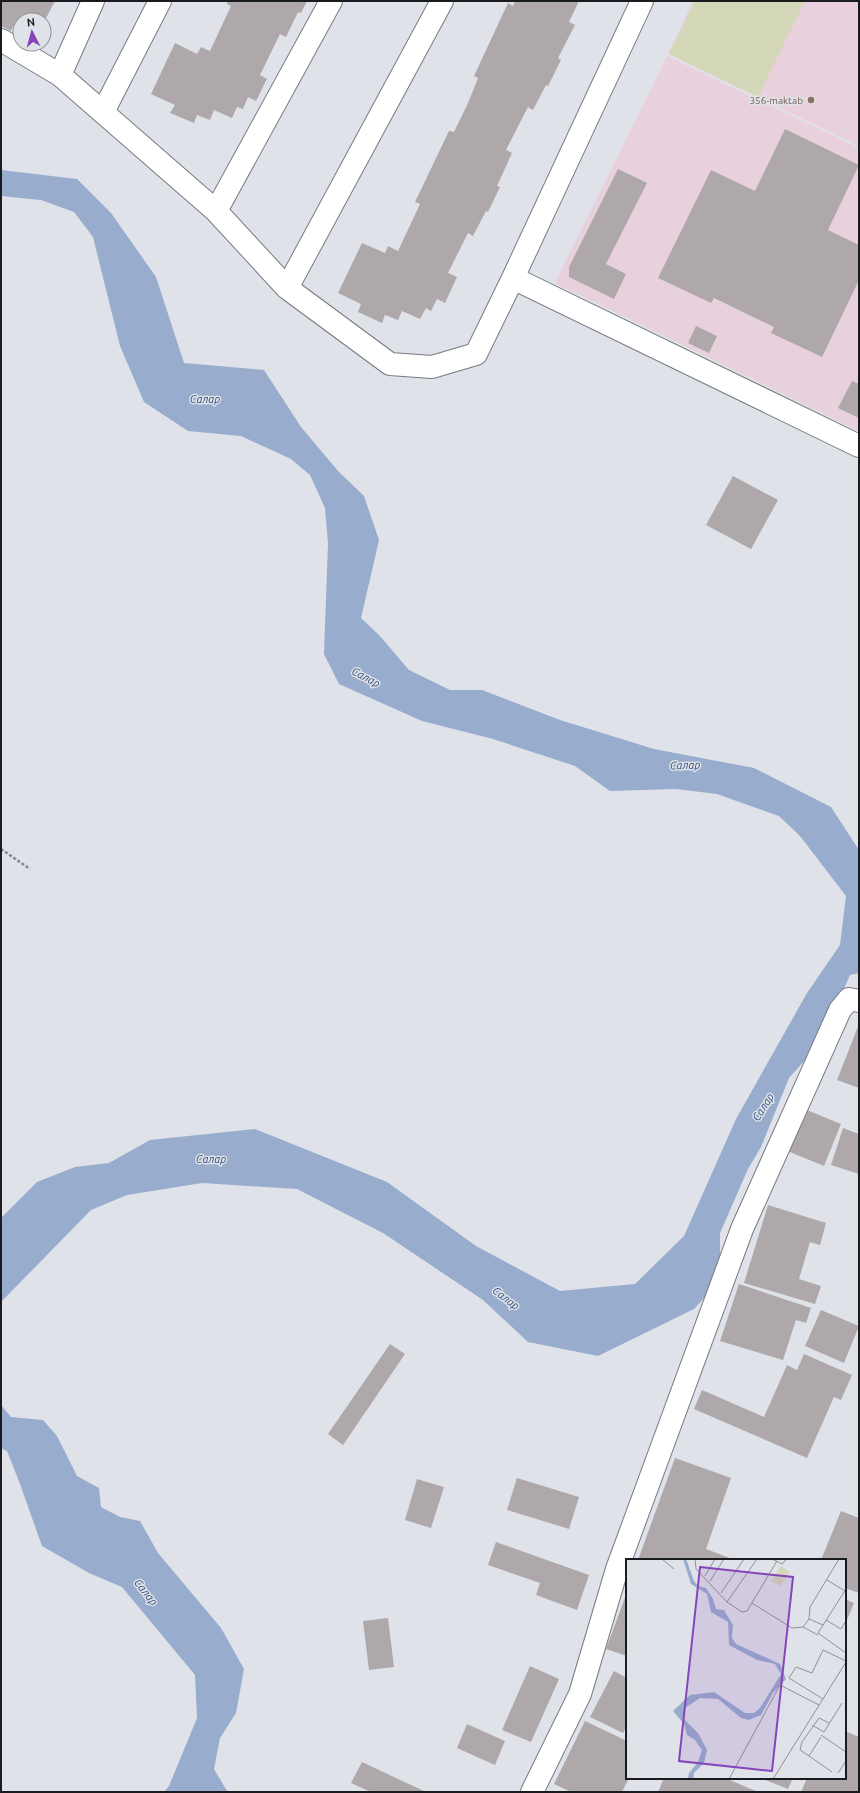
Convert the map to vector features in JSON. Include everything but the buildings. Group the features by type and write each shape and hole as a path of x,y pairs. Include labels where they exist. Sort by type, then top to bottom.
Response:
{"street":[{"path":"60,75 93,1"},
{"path":"103,112 160,1"},
{"path":"216,211 331,1"},
{"path":"287,288 442,1"},
{"path":"1,40 60,75 103,112 216,211 287,288 390,364 432,367 476,354 642,1"},
{"path":"513,278 859,446"},
{"path":"532,1792 580,1694 617,1569 742,1229 840,1010 849,999 859,1001"}],"path":[{"path":"1,849 30,869"}],"shaded area":[{"name":"356-maktab","path":"693,1 859,1 859,146 668,54"},
{"path":"667,56 859,148 859,431 555,283"}],"green space":[{"path":"695,1 805,1 758,97 669,54"}],"water":[{"name":"Салар","path":"1,170 77,179 111,213 156,277 184,363 264,370 301,427 338,471 364,496 379,540 361,618 379,635 409,670 450,690 482,690 560,720 654,749 754,768 831,807 859,850 859,973 850,975 842,993 806,1059 789,1078 761,1147 748,1169 720,1233 720,1264 706,1296 694,1309 598,1356 528,1342 483,1300 383,1233 297,1189 202,1183 127,1195 91,1210 1,1302 1,1218 37,1182 75,1167 109,1163 150,1140 255,1129 387,1182 476,1246 560,1291 635,1284 684,1236 736,1119 807,993 840,945 846,896 800,836 779,816 717,794 676,789 610,791 575,766 493,739 422,721 339,684 324,654 328,544 325,508 310,475 291,459 241,436 188,431 144,402 120,346 93,237 74,212 41,200 1,196"},
{"name":"Салар","path":"1,1405 11,1417 43,1420 57,1436 77,1476 99,1488 101,1507 120,1517 140,1521 158,1553 221,1628 244,1669 236,1713 220,1738 214,1769 227,1791 226,1792 164,1792 169,1786 197,1718 195,1675 122,1587 89,1573 42,1546 7,1451 1,1448"}],"place":[{"name":"356-maktab","path":"811,100"}]}
